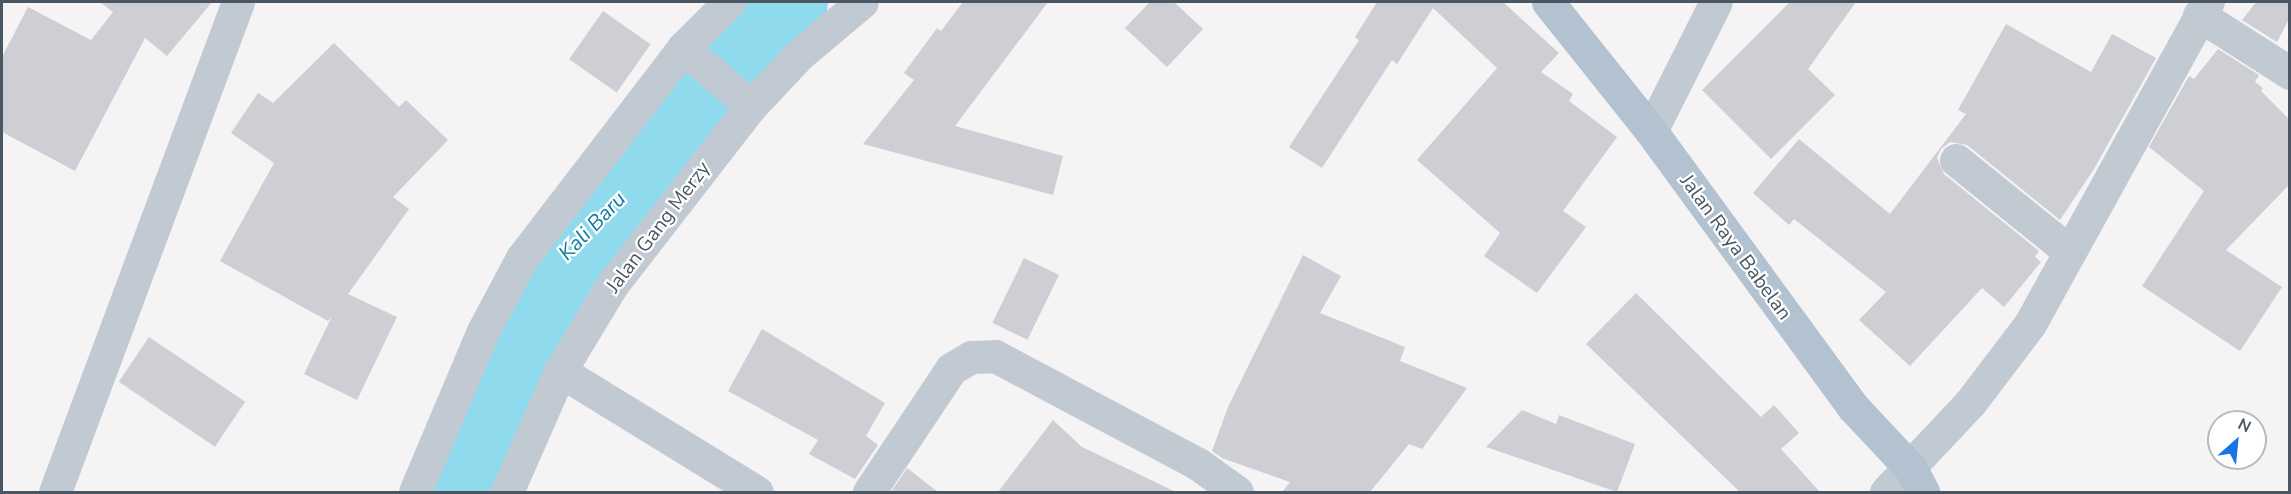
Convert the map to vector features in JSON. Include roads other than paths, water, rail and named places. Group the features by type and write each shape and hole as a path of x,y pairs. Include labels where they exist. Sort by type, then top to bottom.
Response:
{"main road":[{"name":"Jalan Raya Babelan","path":"1548,2 1651,131 1853,407 1917,481"}],"street":[{"path":"55,492 238,2"},
{"path":"415,492 483,331 522,258 693,57 729,2"},
{"name":"Jalan Gang Merzy","path":"507,492 560,371 612,285 744,100 862,2"},
{"path":"1651,131 1716,2"},
{"path":"1886,492 1917,481 1970,403 2030,324 2204,8 2289,73"},
{"path":"693,57 744,100"},
{"path":"1956,160 2070,252"},
{"path":"869,492 951,369 972,357 995,357 1198,464 1237,492"},
{"path":"560,371 757,492"}],"waterway":[{"name":"Kali Baru","path":"469,492 553,267 696,117 747,42 785,2"}]}
